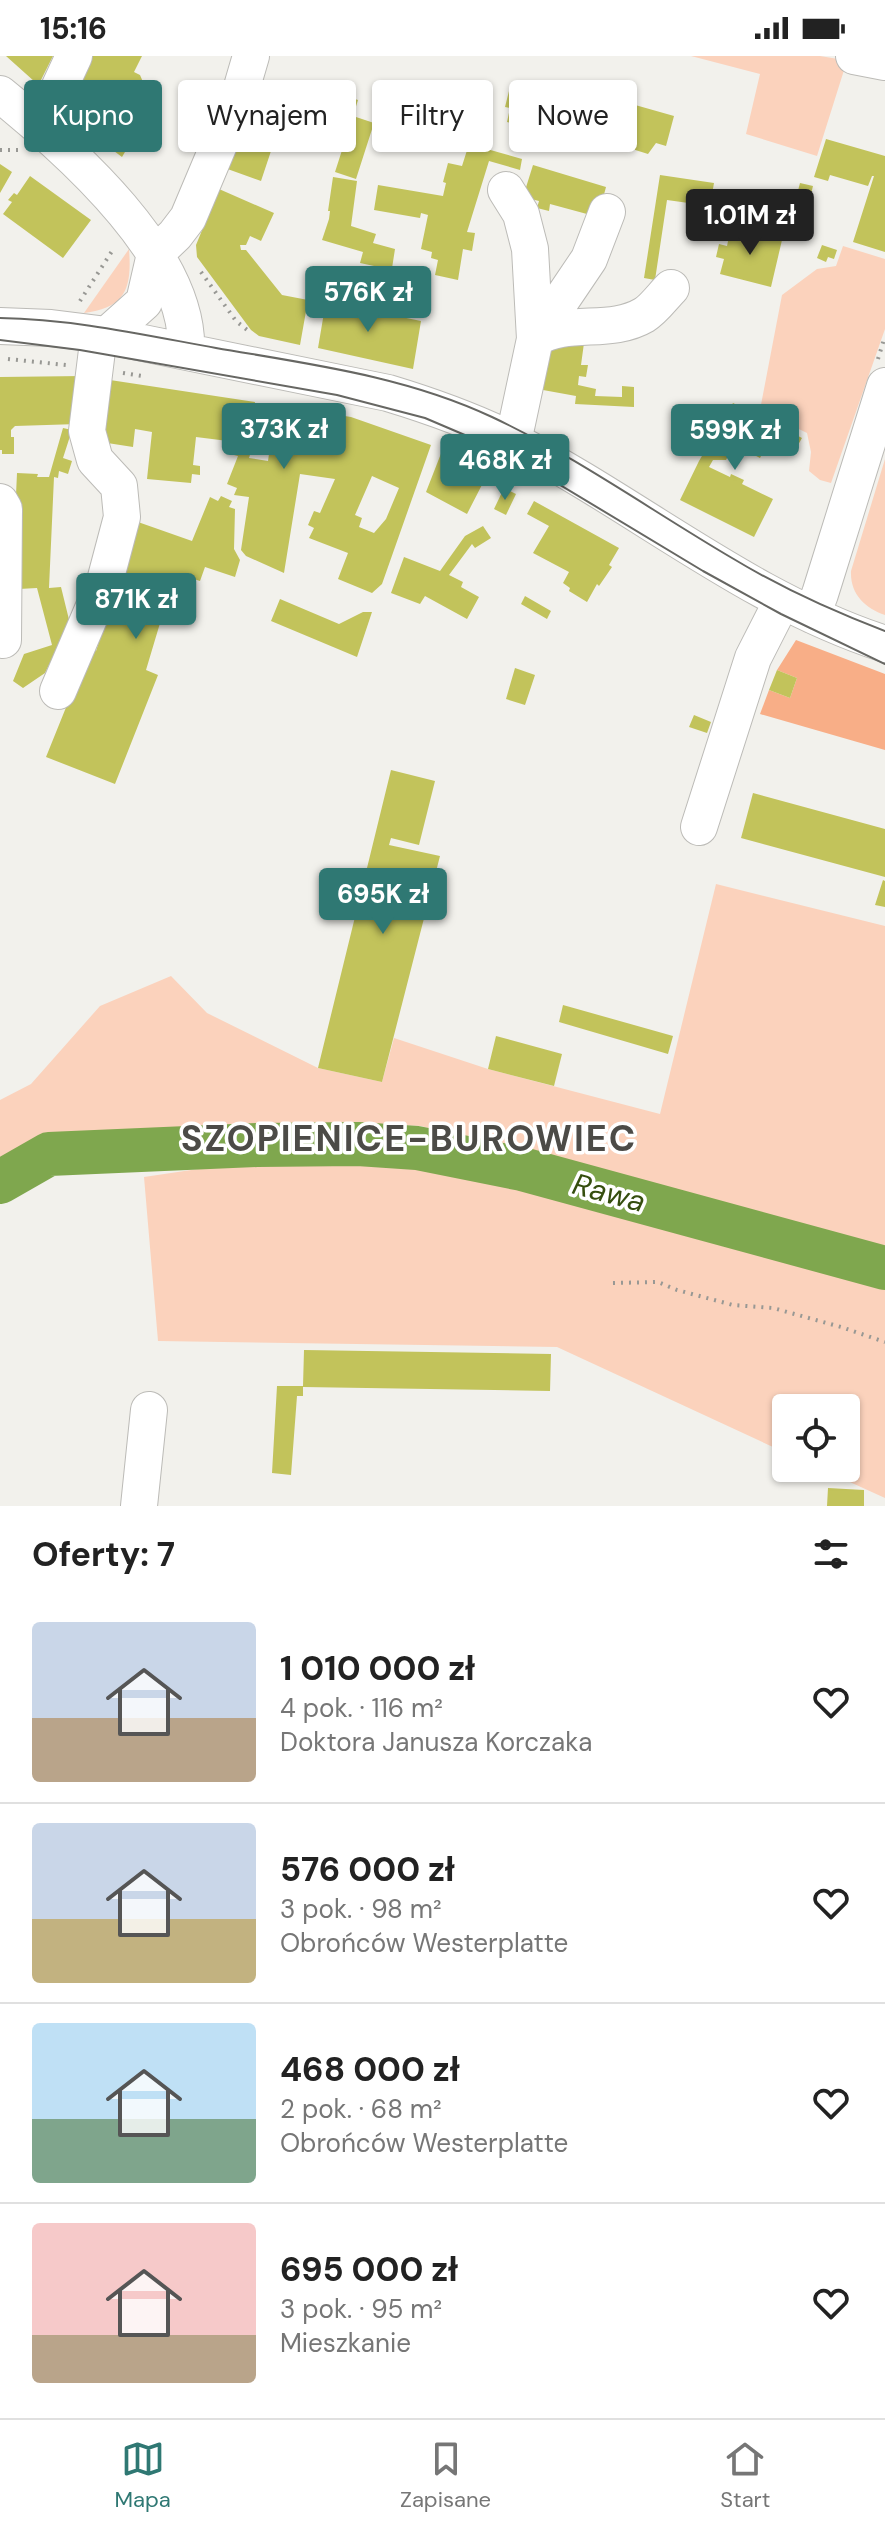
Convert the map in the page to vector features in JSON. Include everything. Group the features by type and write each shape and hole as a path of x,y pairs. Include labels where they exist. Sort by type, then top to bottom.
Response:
{"street":[{"path":"60,80 74,56"},
{"path":"58,691 105,581 122,517 119,486 95,460 87,431 100,346 144,302 165,245 188,218 239,97 251,56"},
{"path":"854,56 885,62"},
{"path":"0,94 24,126"},
{"path":"56,152 95,179 143,234 165,245"},
{"path":"506,190 521,214 530,249 535,339 513,442"},
{"path":"535,339 589,259 607,212"},
{"path":"165,245 186,334 186,351"},
{"path":"535,339 548,331 612,326 644,314 671,288"},
{"path":"0,326 51,328 100,346 186,351 388,393 458,417 513,442 687,547 797,608 885,644"},
{"path":"699,827 753,658 797,608 872,473 880,376"},
{"path":"0,502 4,509 3,640"},
{"path":"139,1506 149,1410"}],"path":[{"path":"0,150 24,150"},
{"path":"77,306 118,242"},
{"path":"165,245 236,321 256,336"},
{"path":"880,376 885,336"},
{"path":"0,358 100,346 141,376"},
{"path":"613,1283 658,1282 733,1305 773,1308 885,1342"}],"shaded area":[{"path":"691,56 820,56 844,60 845,67 817,156 746,134 760,74"},
{"path":"843,246 885,259 885,329 831,483 820,480 809,471 811,452 807,433 760,410 782,295 817,269 836,266"},
{"path":"129,249 129,275 123,294 109,306 84,313"},
{"path":"885,459 885,615 860,599 853,587 851,571"},
{"path":"796,640 885,674 885,750 760,714 769,690 790,698 797,678 777,670"},
{"path":"716,884 885,926 885,1252 421,1126 372,1124 47,1142 0,1168 0,1100 31,1084 100,1006 171,976 207,1013 318,1068 382,1082 394,1038 488,1069 660,1114"},
{"path":"391,1160 468,1172 885,1289 885,1498 850,1482 860,1482 860,1394 772,1394 772,1447 557,1347 158,1341 144,1177 252,1161"}],"building":[{"path":"6,56 53,56 41,80 33,80"},
{"path":"93,56 142,56 134,72 142,80 82,80"},
{"path":"637,106 674,116 666,146 656,143 648,154 637,151"},
{"path":"356,117 372,122 356,179 335,172 341,152 356,152"},
{"path":"826,139 885,156 885,252 853,242 874,176 868,186 830,175 828,181 814,177"},
{"path":"493,151 522,159 520,170 489,161 467,232 475,233 472,251 463,249 458,280 435,275 438,260 431,258 432,252 421,249 428,215 421,213 420,218 374,210 378,185 443,196 448,163 462,166 466,152"},
{"path":"228,152 271,152 261,181 222,167"},
{"path":"0,164 12,172 0,193"},
{"path":"533,165 606,187 598,217 550,204 549,211 537,208 539,201 523,197"},
{"path":"660,175 714,183 710,206 667,200 655,280 644,278"},
{"path":"30,176 91,220 63,258 3,214 12,202 8,200 14,193 17,195"},
{"path":"333,177 357,181 351,226 376,234 373,243 395,249 390,281 373,278 374,266 360,263 363,252 322,240 329,219"},
{"path":"800,183 813,186 808,206 795,202"},
{"path":"219,189 274,213 261,241 250,236 246,245 240,245 241,250 246,250 282,295 308,300 300,345 259,336 251,330 197,257 196,245"},
{"path":"731,227 782,240 771,287 720,274 724,259 716,257 719,244 727,246"},
{"path":"822,245 837,250 834,259 828,257 826,262 817,258"},
{"path":"328,289 341,292 338,304 421,321 413,369 318,348"},
{"path":"550,338 584,343 581,365 588,365 586,377 579,376 578,385 596,389 595,396 622,397 622,386 634,387 634,407 575,404 576,396 543,390"},
{"path":"83,376 78,424 15,426 11,430 14,454 2,454 0,377"},
{"path":"110,380 255,402 249,444 253,445 249,458 268,461 276,405 351,417 431,445 382,584 372,593 338,579 348,553 309,538 314,528 308,525 314,511 320,513 335,479 300,474 284,573 246,556 241,550 249,497 234,495 237,488 227,484 238,456 234,455 236,442 196,437 193,465 200,466 200,475 192,474 191,483 147,479 152,432 135,429 133,447 101,442","holes":["372,476 399,488 386,519 374,533 359,527 362,518 355,515"]},
{"path":"733,403 802,438 794,452 769,440 760,458 739,447 750,425 746,422 726,460 713,460 709,467 744,480 742,484 773,499 754,537 680,500"},
{"path":"63,428 72,430 63,458 72,461 68,474 59,471 58,478 54,477 49,588 61,587 74,640 56,651 45,673 23,688 13,681 24,654 52,645 37,588 19,589 12,584 17,473 49,477"},
{"path":"442,451 487,475 467,514 426,492"},
{"path":"504,488 516,494 506,515 494,509"},
{"path":"221,496 232,501 229,507 235,509 234,549 240,560 235,577 205,567 200,581 175,573 146,670 158,675 115,784 46,757 90,648 96,651 138,522 192,541 210,497 218,501"},
{"path":"534,501 619,548 609,565 612,567 587,602 569,591 570,588 563,583 569,572 533,553 549,526 527,514"},
{"path":"483,526 491,538 475,548 472,544 449,575 463,582 461,587 479,597 467,619 425,596 420,604 391,593 404,557 440,571 465,536"},
{"path":"525,596 551,611 547,619 521,604"},
{"path":"280,599 339,624 363,612 372,612 357,657 271,621"},
{"path":"515,668 535,675 525,705 506,699"},
{"path":"777,670 797,678 790,698 769,690"},
{"path":"694,715 711,722 707,733 689,727"},
{"path":"391,770 435,781 419,845 391,838 389,845 440,856 382,1082 318,1068"},
{"path":"753,793 885,829 885,877 741,838"},
{"path":"885,881 885,907 875,905"},
{"path":"563,1005 673,1036 668,1054 559,1022"},
{"path":"496,1036 562,1054 554,1086 488,1069"},
{"path":"304,1350 551,1354 550,1391 303,1387 303,1396 297,1396 291,1475 272,1473 277,1386 303,1386"},
{"path":"828,1488 864,1490 864,1506 827,1506"}],"waterway":[{"name":"Rawa","path":"0,1182 49,1154 257,1145 358,1144 417,1148 522,1169 885,1268"}],"tram line":[{"path":"0,318 108,328 321,366 391,381 459,403 553,449 769,579 885,631"},
{"path":"0,340 80,350 337,395 425,418 507,453 703,571 781,614 885,664"}],"district":[{"name":"SZOPIENICE-BUROWIEC","path":"409,1138"}]}
